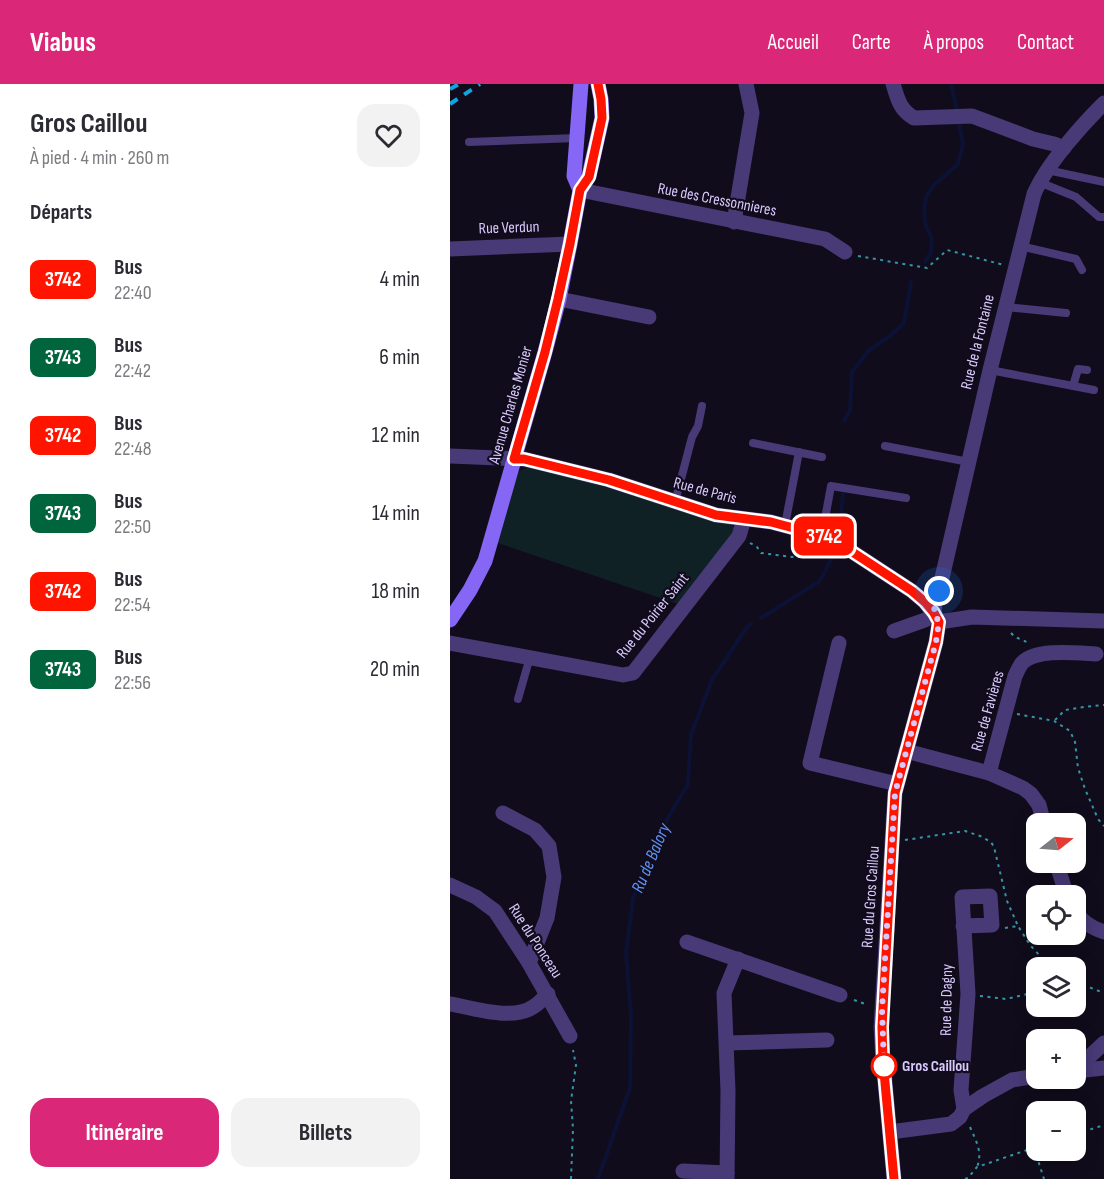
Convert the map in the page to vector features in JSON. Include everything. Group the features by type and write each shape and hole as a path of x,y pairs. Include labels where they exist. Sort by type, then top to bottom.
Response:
{"street":[{"name":"Avenue Charles Monier","path":"580,190 574,176 581,84"},
{"name":"Avenue Charles Monier","path":"450,620 470,590 485,561 545,352 580,190 589,177 602,118 598,84"},
{"path":"734,222 752,113 746,84"},
{"path":"893,84 905,113 914,118 972,116 1064,148"},
{"name":"Rue de la Fontaine","path":"933,618 935,601 1005,307 1034,194 1043,176 1064,148 1104,103"},
{"name":"Rue des Cressonnieres","path":"580,190 825,239 844,252"},
{"name":"Rue Verdun","path":"450,249 570,244"},
{"path":"558,299 649,317"},
{"name":"Rue de Paris","path":"450,456 524,459 609,480 716,515 785,525 831,538 912,591 933,618"},
{"name":"Rue du Poirier Saint","path":"450,643 623,675 633,673 740,536 744,519"},
{"path":"894,631 933,618 1104,621"},
{"name":"Rue du Gros Caillou","path":"894,1179 883,1061 882,1010 895,793 936,642 933,618"},
{"path":"839,643 810,762 897,784"},
{"path":"1039,655 1048,653 1096,654"},
{"name":"Rue de Favières","path":"989,773 1015,676 1022,663 1039,655"},
{"path":"906,751 989,773 1023,788 1039,805 1041,813"},
{"path":"503,813 535,830 549,846 554,877 546,918 529,963"},
{"name":"Rue du Ponceau","path":"450,885 476,897 495,911 548,994 570,1036"},
{"name":"Rue de Dagny","path":"964,1109 961,1090 969,994 962,897 990,896 992,925"},
{"path":"1086,923 1104,932"},
{"path":"963,926 992,925"},
{"path":"687,942 840,995"},
{"path":"683,1171 727,1176 727,1043 724,993 738,959"},
{"path":"450,1004 506,1014 533,1008 548,994"},
{"path":"727,1043 827,1040"},
{"path":"1086,1060 1104,1043"},
{"path":"1086,1070 1104,1068"},
{"path":"890,1132 951,1124 960,1117 964,1109 983,1096 1012,1080 1026,1078"}],"lane":[{"path":"469,142 577,138"},
{"path":"1043,176 1104,182"},
{"path":"1043,176 1076,197 1099,217 1104,217"},
{"path":"1020,246 1076,259 1082,270"},
{"path":"1005,307 1066,313"},
{"path":"1073,386 1078,369 1087,370"},
{"path":"990,370 1094,390"},
{"path":"674,502 692,437 698,426 702,405"},
{"path":"753,443 822,457"},
{"path":"885,446 969,462"},
{"path":"785,525 799,452"},
{"path":"822,535 831,486 906,498"},
{"path":"518,699 530,657"}],"path":[{"path":"844,252 927,268 947,250 1015,268"},
{"path":"1009,631 1016,638 1027,642 1039,655"},
{"path":"1054,721 1065,710 1104,705"},
{"path":"1006,712 1054,721 1070,731 1075,742 1078,768 1085,789 1098,819 1104,826"},
{"path":"899,840 965,831 991,842 1007,901 1018,926 1041,957"},
{"path":"992,925 1006,928 1018,926"},
{"path":"1086,986 1104,993"},
{"path":"969,994 1006,999 1026,994"},
{"path":"570,1036 576,1065 571,1101 573,1129 571,1179"},
{"path":"964,1109 980,1152 977,1167 965,1179"},
{"path":"1086,1131 1104,1125"},
{"path":"977,1167 1026,1151"},
{"path":"1039,1161 1044,1179"}],"shaded area":[{"path":"527,468 540,468 731,524 734,530 681,605 495,542 519,471"}],"waterway":[{"name":"Ru de Balory","path":"951,84 957,110"},
{"name":"Ru de Balory","path":"925,262 931,252 932,239 925,223 924,207 927,195 934,185 958,164 963,144 959,125"},
{"name":"Ru de Balory","path":"844,421 850,410 852,372 868,351 904,323 911,282"},
{"name":"Ru de Balory","path":"840,529 843,494"},
{"name":"Ru de Balory","path":"761,618 820,581 833,556"},
{"name":"Ru de Balory","path":"598,1179 630,1088 631,1016 626,954 633,898 658,835 688,784 691,735 712,680 751,624"}],"railway":[{"path":"450,89 459,84"},
{"path":"450,104 480,84"}],"bus line":[{"name":"3742","path":"598,84 602,118 589,177 580,190 545,352 514,459 520,458 609,480 716,515 771,522 831,538 912,591 925,602 939,622 936,642 895,793 882,1010 883,1061 894,1179"}],"place":[{"name":"Gros Caillou","path":"884,1066"}],"route":[{"path":"884,1066 882,1010 895,793 936,642 939,622 934,613 939,591"}]}
